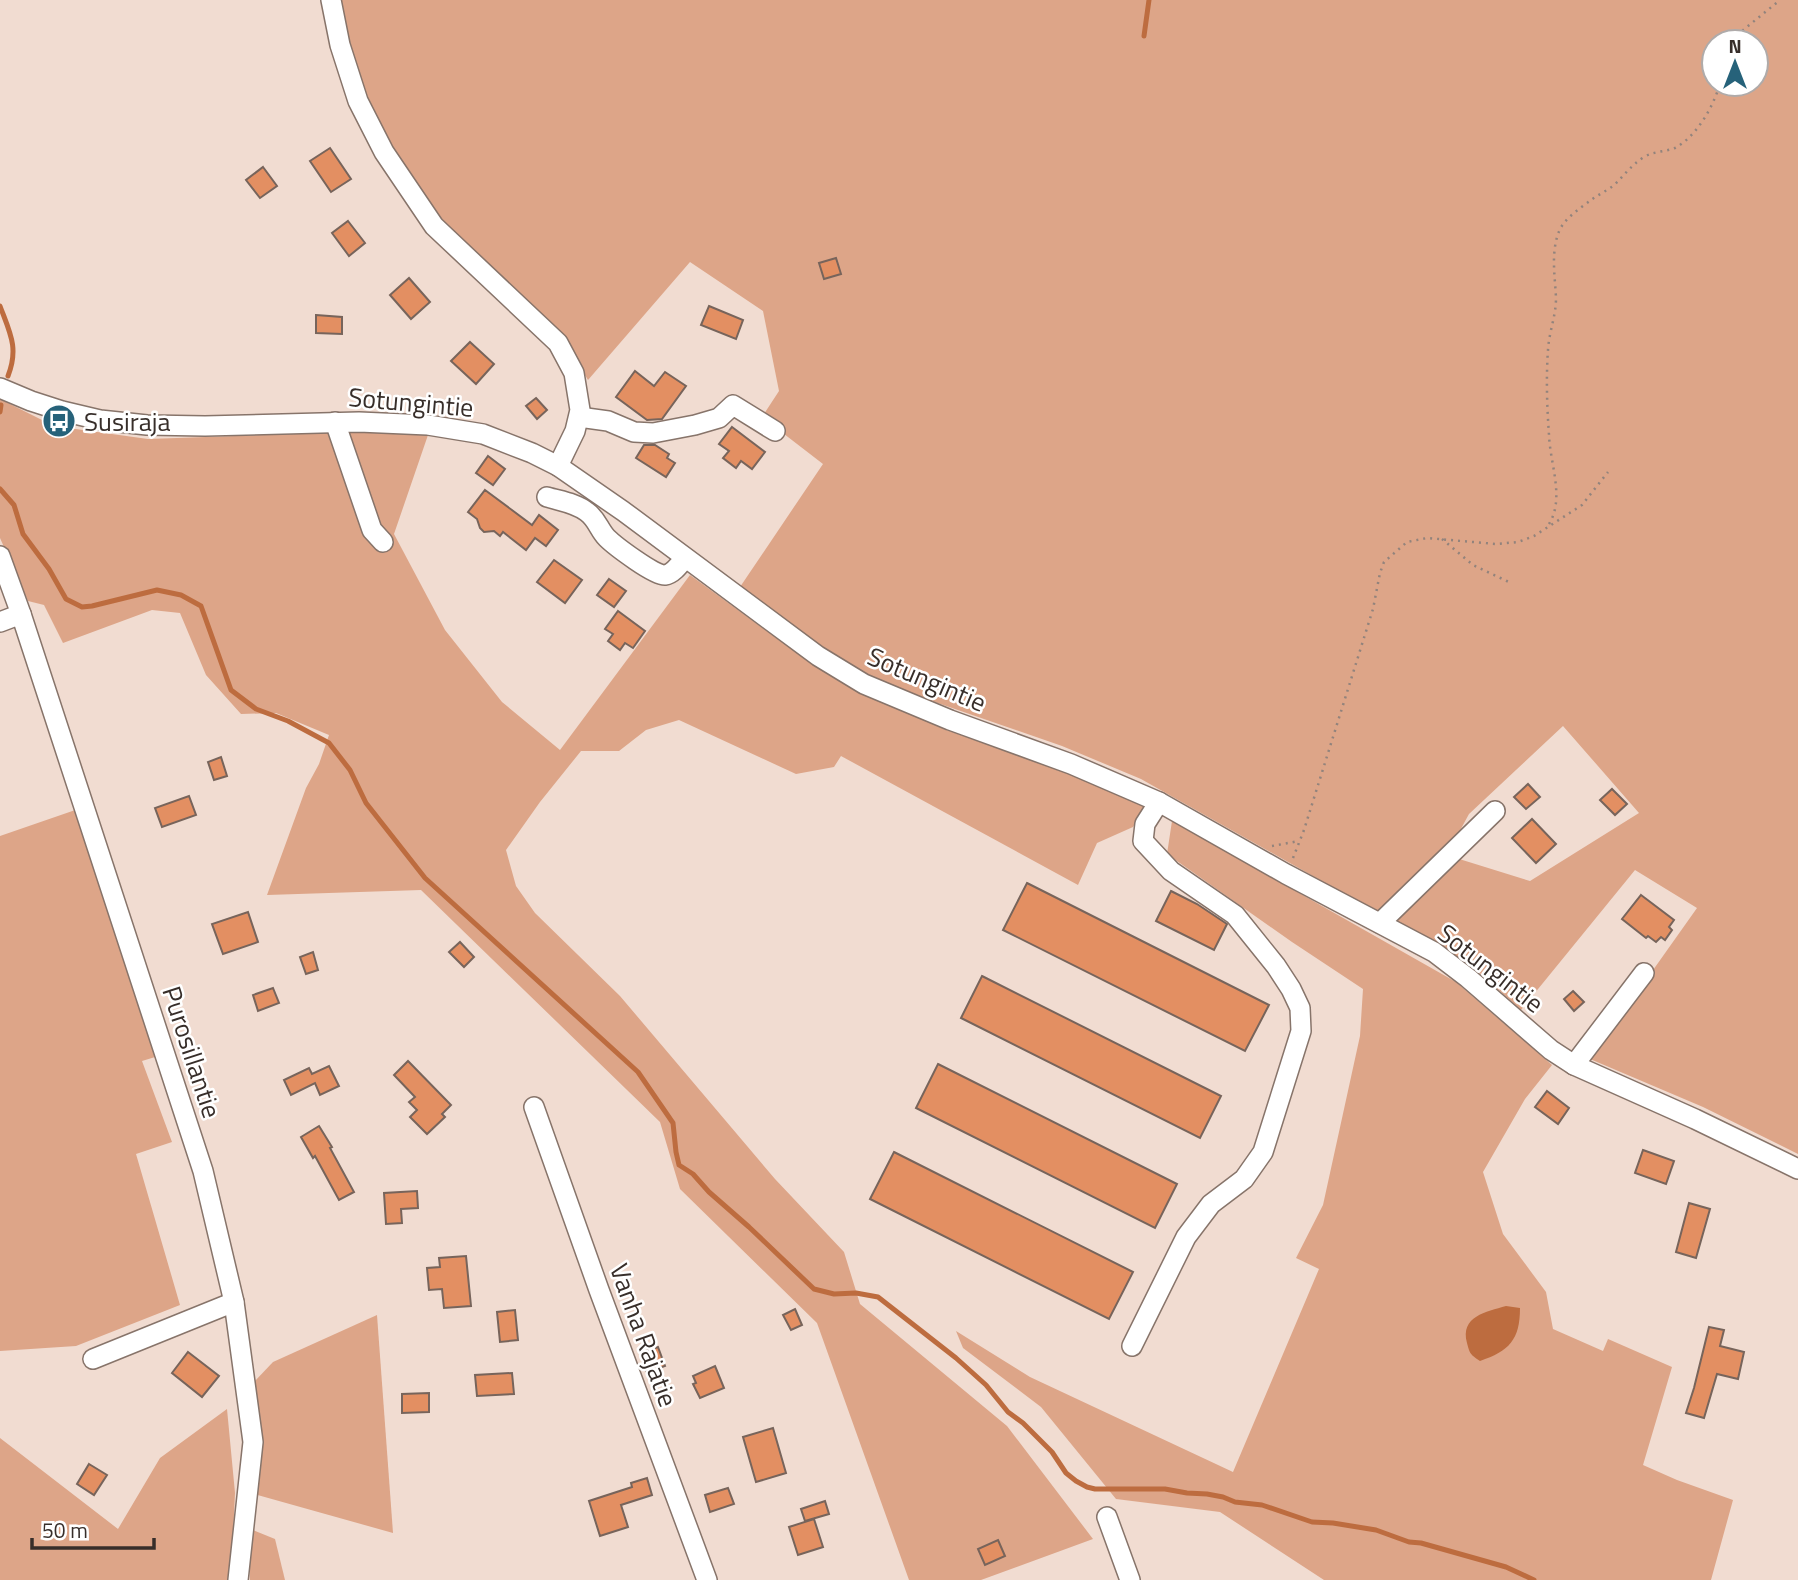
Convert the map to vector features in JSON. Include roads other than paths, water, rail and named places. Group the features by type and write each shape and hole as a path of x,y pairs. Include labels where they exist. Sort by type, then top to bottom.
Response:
{"street":[{"path":"331,0 340,45 358,101 384,152 434,226 558,343 574,373 580,403 579,418 558,466"},
{"name":"Sotungintie","path":"0,388 62,411 100,420 147,425 205,426 335,422 428,425 483,434 532,453 558,466 623,511 818,656 864,684 950,720 1071,764 1158,802 1286,874 1434,952 1551,1050 1574,1065 1798,1169"},
{"path":"579,418 608,421 634,432 653,433 719,418 733,405 775,431"},
{"path":"335,422 372,530 383,542"},
{"path":"547,498 586,511 606,537 660,575 667,576 673,572 685,558"},
{"name":"Purosillantie","path":"0,556 203,1171 234,1302 253,1442 238,1580"},
{"path":"0,622 21,614"},
{"path":"1132,1346 1186,1237 1211,1204 1244,1180 1263,1152 1300,1031 1300,1008 1291,989 1236,915 1171,871 1143,841 1145,824 1158,802"},
{"path":"1380,923 1495,811"},
{"path":"1574,1065 1644,973"},
{"name":"Vanha Rajatie","path":"534,1107 707,1580"},
{"path":"93,1359 234,1302"},
{"path":"1107,1517 1130,1580"}],"waterway":[{"path":"1144,36 1149,0"},
{"path":"0,306 13,349 8,376"},
{"path":"0,412 1,405"},
{"path":"0,489 14,505 23,534 49,569 66,599 82,607 157,590 181,595 201,606 231,690 256,709 288,721 329,743 350,770 366,803 425,878 638,1072 673,1123 679,1165 693,1174 814,1289 834,1294 856,1293 878,1297 956,1358 986,1385 1008,1412 1052,1452 1066,1473 1076,1481 1095,1489 1165,1489 1262,1505 1312,1522 1376,1530 1409,1542 1506,1567 1534,1580"}],"place":[{"name":"Susiraja","path":"59,421"}]}
